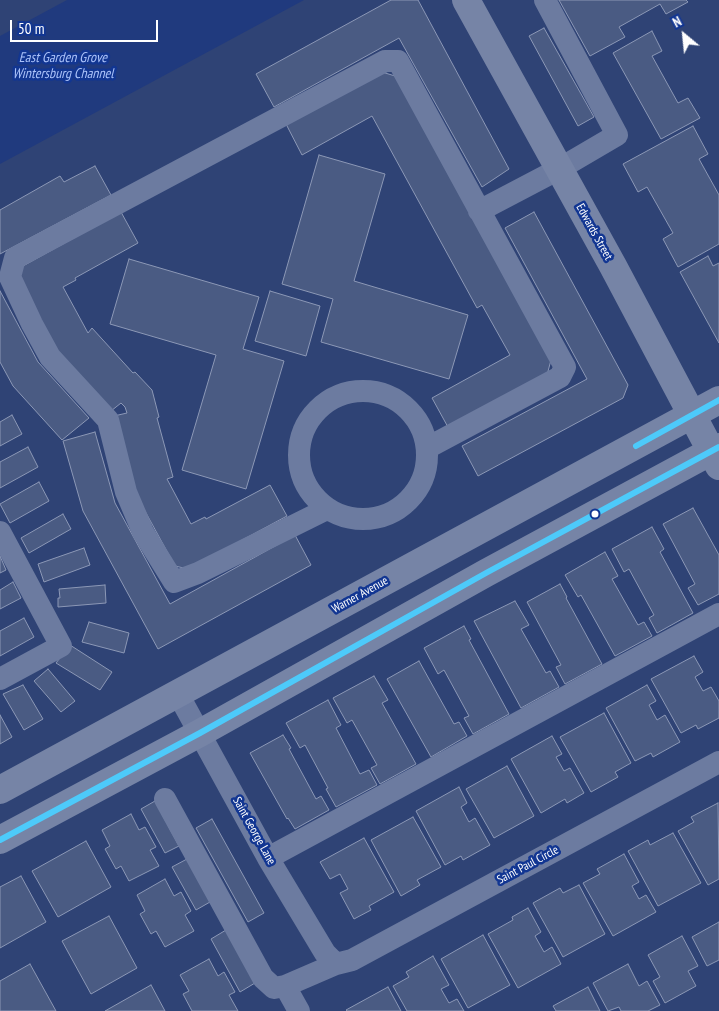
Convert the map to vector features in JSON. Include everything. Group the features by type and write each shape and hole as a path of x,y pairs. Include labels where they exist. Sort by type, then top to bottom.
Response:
{"main road":[{"name":"Edwards Street","path":"466,0 692,415 716,455"},
{"name":"Warner Avenue","path":"0,790 719,400"},
{"path":"0,840 200,733 486,572 716,455"}],"street":[{"path":"479,211 559,169 617,134 545,0"},
{"path":"327,509 198,573 174,582 142,532 126,492 108,420 50,357 32,324 10,277 16,258 385,61 398,61 565,367 560,377 427,448"},
{"path":"371,391 392,397 409,409 421,427 427,448 428,458 425,473 418,488 408,501 393,512 377,518 360,519 343,516 327,509 312,494 302,475 299,454 303,433 313,414 330,400 350,392 371,391"},
{"path":"0,532 61,646 0,679"},
{"path":"268,858 719,614"},
{"name":"Saint George Lane","path":"178,694 268,858 325,953 336,964"},
{"name":"Saint Paul Circle","path":"285,986 336,964 352,960 719,762"},
{"path":"165,798 263,978 274,988 285,986 299,1011"}],"water":[{"name":"East Garden Grove Wintersburg Channel","path":"67,0 304,0 0,164 0,36"}],"building":[{"path":"391,0 418,0 509,169 482,187 399,38 274,107 256,74"},
{"path":"559,0 686,0 688,2 666,14 660,4 619,27 625,37 590,56"},
{"path":"544,28 594,117 578,126 529,36"},
{"path":"652,31 662,51 652,56 678,103 688,98 700,118 661,139 613,53"},
{"path":"382,72 395,76 551,360 547,375 449,429 432,398 510,355 482,305 477,308 372,116 302,155 286,124"},
{"path":"693,126 708,154 699,159 719,195 719,244 678,267 663,239 673,233 647,187 638,192 623,164"},
{"path":"319,155 385,174 354,281 468,315 449,379 321,342 333,299 282,284"},
{"path":"95,166 111,195 0,254 0,210 60,176 64,182"},
{"path":"121,212 138,243 75,278 76,280 63,287 88,333 92,328 133,373 135,372 152,390 159,417 157,418 173,477 167,479 191,524 205,517 206,519 270,485 287,516 188,569 175,566 134,491 114,416 127,413 125,407 121,403 111,411 59,353 18,279 23,266"},
{"path":"534,212 628,385 623,398 478,476 462,446 587,379 505,228"},
{"path":"708,256 713,266 719,263 719,343 680,272"},
{"path":"129,259 259,297 243,349 284,361 246,489 182,470 216,355 110,324"},
{"path":"0,291 38,362 89,418 62,440 13,386 0,362"},
{"path":"270,291 320,306 306,356 255,341"},
{"path":"12,415 22,434 0,446 0,422"},
{"path":"95,432 115,503 170,604 295,535 311,565 158,649 83,511 63,441"},
{"path":"28,447 38,467 0,488 0,462"},
{"path":"39,482 49,501 10,523 0,504"},
{"path":"693,508 719,555 719,594 698,605 688,588 695,584 663,524"},
{"path":"63,514 71,529 29,553 21,538"},
{"path":"652,527 664,549 660,552 693,613 657,633 649,618 654,615 629,569 624,572 612,549"},
{"path":"84,548 90,565 44,582 38,564"},
{"path":"605,552 618,576 612,579 638,625 644,622 652,636 615,656 581,595 578,597 565,575"},
{"path":"0,556 6,570 0,573"},
{"path":"13,582 21,598 0,609 0,590"},
{"path":"560,584 602,664 565,684 556,667 561,665 527,602"},
{"path":"105,585 106,603 58,607 59,589"},
{"path":"515,601 529,625 521,629 546,673 550,671 559,687 521,708 474,621"},
{"path":"24,618 34,637 0,656 0,631"},
{"path":"89,622 129,633 124,653 82,642"},
{"path":"464,626 471,639 469,640 509,714 473,734 464,718 469,716 444,670 438,674 424,648"},
{"path":"70,645 112,672 100,690 56,663"},
{"path":"694,656 703,672 695,677 703,691 711,687 719,701 719,718 698,729 696,725 681,733 651,679"},
{"path":"419,661 454,724 459,722 467,736 431,757 387,679"},
{"path":"48,669 75,701 61,712 34,681"},
{"path":"374,676 388,700 382,703 416,764 380,784 371,768 377,765 352,720 347,723 333,698"},
{"path":"23,685 43,719 24,730 3,694"},
{"path":"647,685 656,701 649,705 657,720 665,715 680,742 653,757 651,753 635,761 606,708"},
{"path":"328,700 341,725 336,728 360,774 369,770 377,785 336,807 305,745 300,748 286,723"},
{"path":"604,713 631,763 615,772 618,777 591,792 560,737"},
{"path":"0,715 12,737 0,744"},
{"path":"283,735 316,799 321,796 329,810 295,829 287,819 250,753"},
{"path":"552,736 562,754 556,757 564,771 570,768 584,793 567,803 565,799 541,813 511,759"},
{"path":"507,766 534,816 494,838 466,789"},
{"path":"459,787 467,803 461,807 469,822 475,818 490,845 463,860 461,856 445,865 416,811"},
{"path":"155,801 179,846 165,853 141,809"},
{"path":"718,803 719,879 708,885 678,831 694,822 691,817"},
{"path":"131,814 139,830 145,827 156,847 150,850 159,866 129,881 121,866 116,869 105,849 110,846 102,830"},
{"path":"413,817 441,867 417,880 420,885 401,896 371,840"},
{"path":"212,819 264,913 248,922 196,828"},
{"path":"673,833 701,883 658,906 628,851 648,840 650,845"},
{"path":"364,838 394,892 369,906 371,910 354,919 340,893 348,889 340,874 330,879 320,862"},
{"path":"86,841 111,887 58,917 32,871"},
{"path":"624,854 639,882 632,886 639,899 646,895 656,912 613,936 583,883 600,874 597,869"},
{"path":"187,859 210,902 196,910 172,867"},
{"path":"21,876 46,922 0,948 0,887"},
{"path":"165,879 174,896 181,892 191,911 185,915 194,931 165,947 156,931 151,934 140,914 145,911 137,895"},
{"path":"579,885 605,934 563,957 533,903 560,888 563,893"},
{"path":"528,908 541,932 535,936 544,952 552,947 561,964 518,988 488,934 513,920 512,917"},
{"path":"109,916 137,968 91,994 62,941"},
{"path":"719,922 719,960 707,966 692,937"},
{"path":"226,930 255,983 240,992 211,939"},
{"path":"483,935 510,985 468,1008 441,959"},
{"path":"682,936 698,966 688,971 696,986 665,1003 653,981 660,977 648,955"},
{"path":"433,956 449,985 441,989 449,1003 457,999 464,1011 407,1011 393,986 409,977 406,972"},
{"path":"209,959 218,976 224,972 235,992 229,995 238,1011 192,1011 183,994 189,991 180,975"},
{"path":"30,964 56,1011 0,1011 0,981"},
{"path":"628,964 639,986 647,981 660,1005 648,1011 621,1011 619,1007 608,1011 593,983"},
{"path":"151,985 165,1011 105,1011"},
{"path":"388,987 401,1011 346,1010"},
{"path":"588,987 600,1011 556,1011 553,1006"}],"transit line":[{"path":"636,446 719,400"},
{"path":"0,840 200,733 486,573 719,447"}]}
